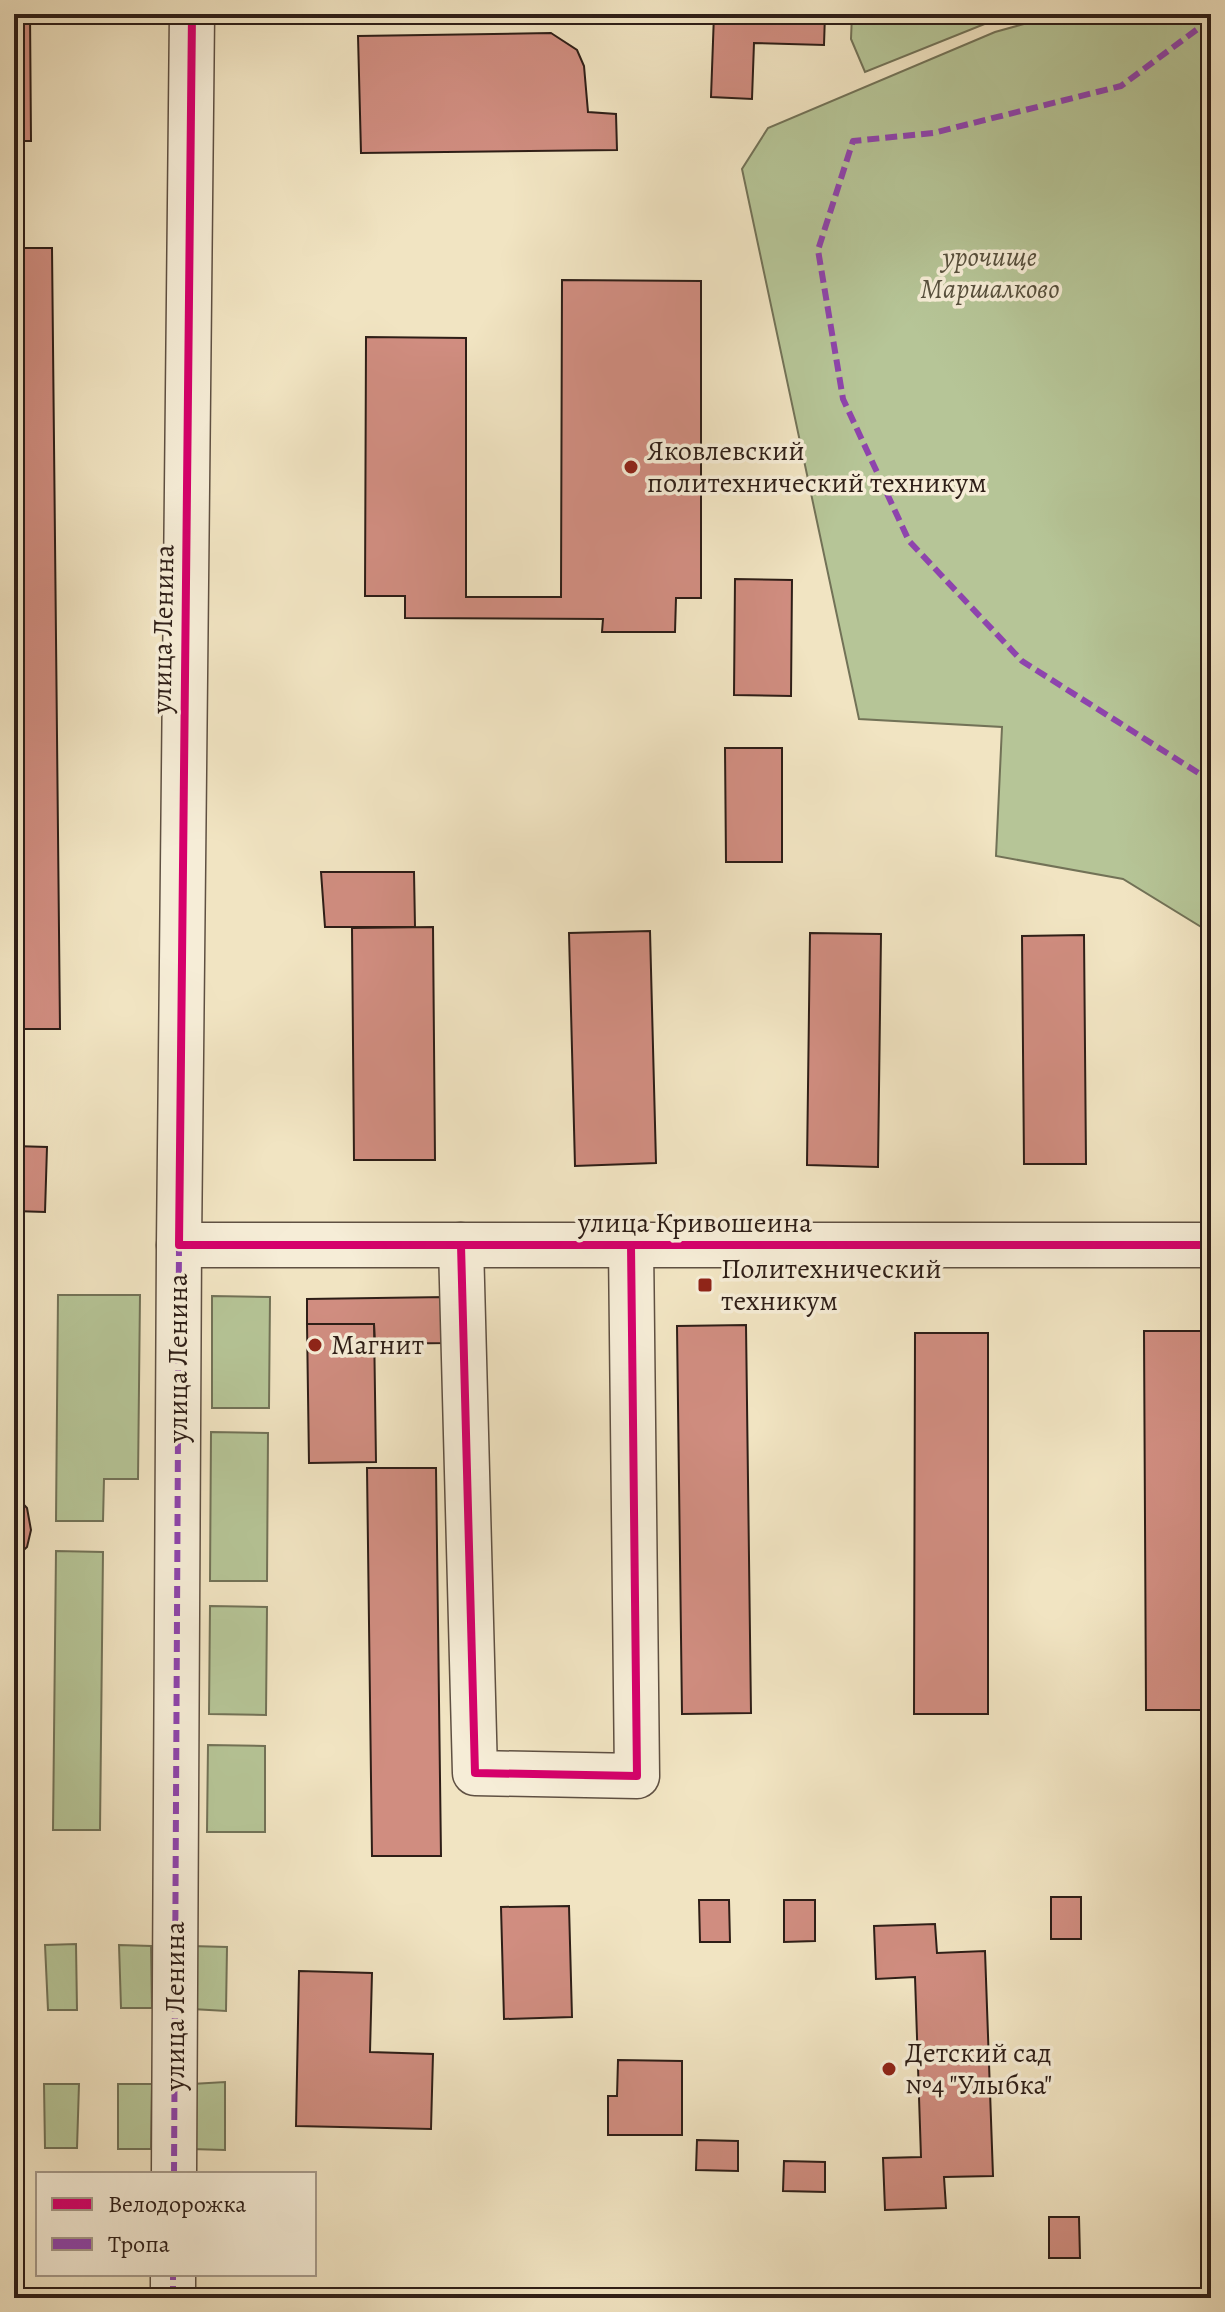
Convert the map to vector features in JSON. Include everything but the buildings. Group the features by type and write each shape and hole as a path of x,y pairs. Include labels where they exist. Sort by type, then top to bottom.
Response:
{"street":[{"name":"улица Ленина","path":"174,2172 179,1245 192,14"},
{"name":"улица Кривошеина","path":"179,1245 1211,1245"},
{"path":"461,1245 475,1773 637,1776 631,1245"},
{"path":"173,2276 173,2298"}],"green space":[{"path":"852,14 1018,14 992,21 865,72 851,39"},
{"name":"урочище Маршалково","path":"1060,14 1211,14 1211,933 1123,879 996,856 1002,727 859,719 742,169 768,128 995,32"},
{"path":"58,1295 140,1295 138,1479 104,1479 103,1521 56,1521"},
{"path":"212,1296 270,1297 269,1408 212,1408"},
{"path":"211,1432 268,1433 267,1581 210,1581"},
{"path":"56,1551 103,1552 100,1830 53,1830"},
{"path":"210,1606 267,1607 266,1715 209,1714"},
{"path":"208,1745 265,1746 265,1832 207,1832"},
{"path":"76,1944 77,2010 48,2010 45,1945"},
{"path":"119,1945 151,1946 152,2008 121,2008"},
{"path":"191,1946 227,1947 226,2011 192,2009"},
{"path":"225,2082 225,2150 191,2149 192,2084"},
{"path":"44,2084 79,2084 77,2148 45,2148"},
{"path":"118,2084 152,2084 151,2149 118,2149"}],"marked path":[{"path":"1211,19 1121,86 933,133 853,141 818,250 843,399 909,541 1022,661 1211,781"},
{"path":"174,2172 179,1245"},
{"path":"173,2276 173,2298"}],"cycle path":[{"path":"192,14 179,1245 1211,1245"},
{"path":"461,1245 475,1773 637,1776 631,1245"}],"place":[{"name":"Яковлевский политехнический техникум","path":"631,467"},
{"name":"Политехнический техникум","path":"705,1285"},
{"name":"Магнит","path":"315,1345"},
{"name":"Детский сад №4 \"Улыбка\"","path":"889,2069"}]}
